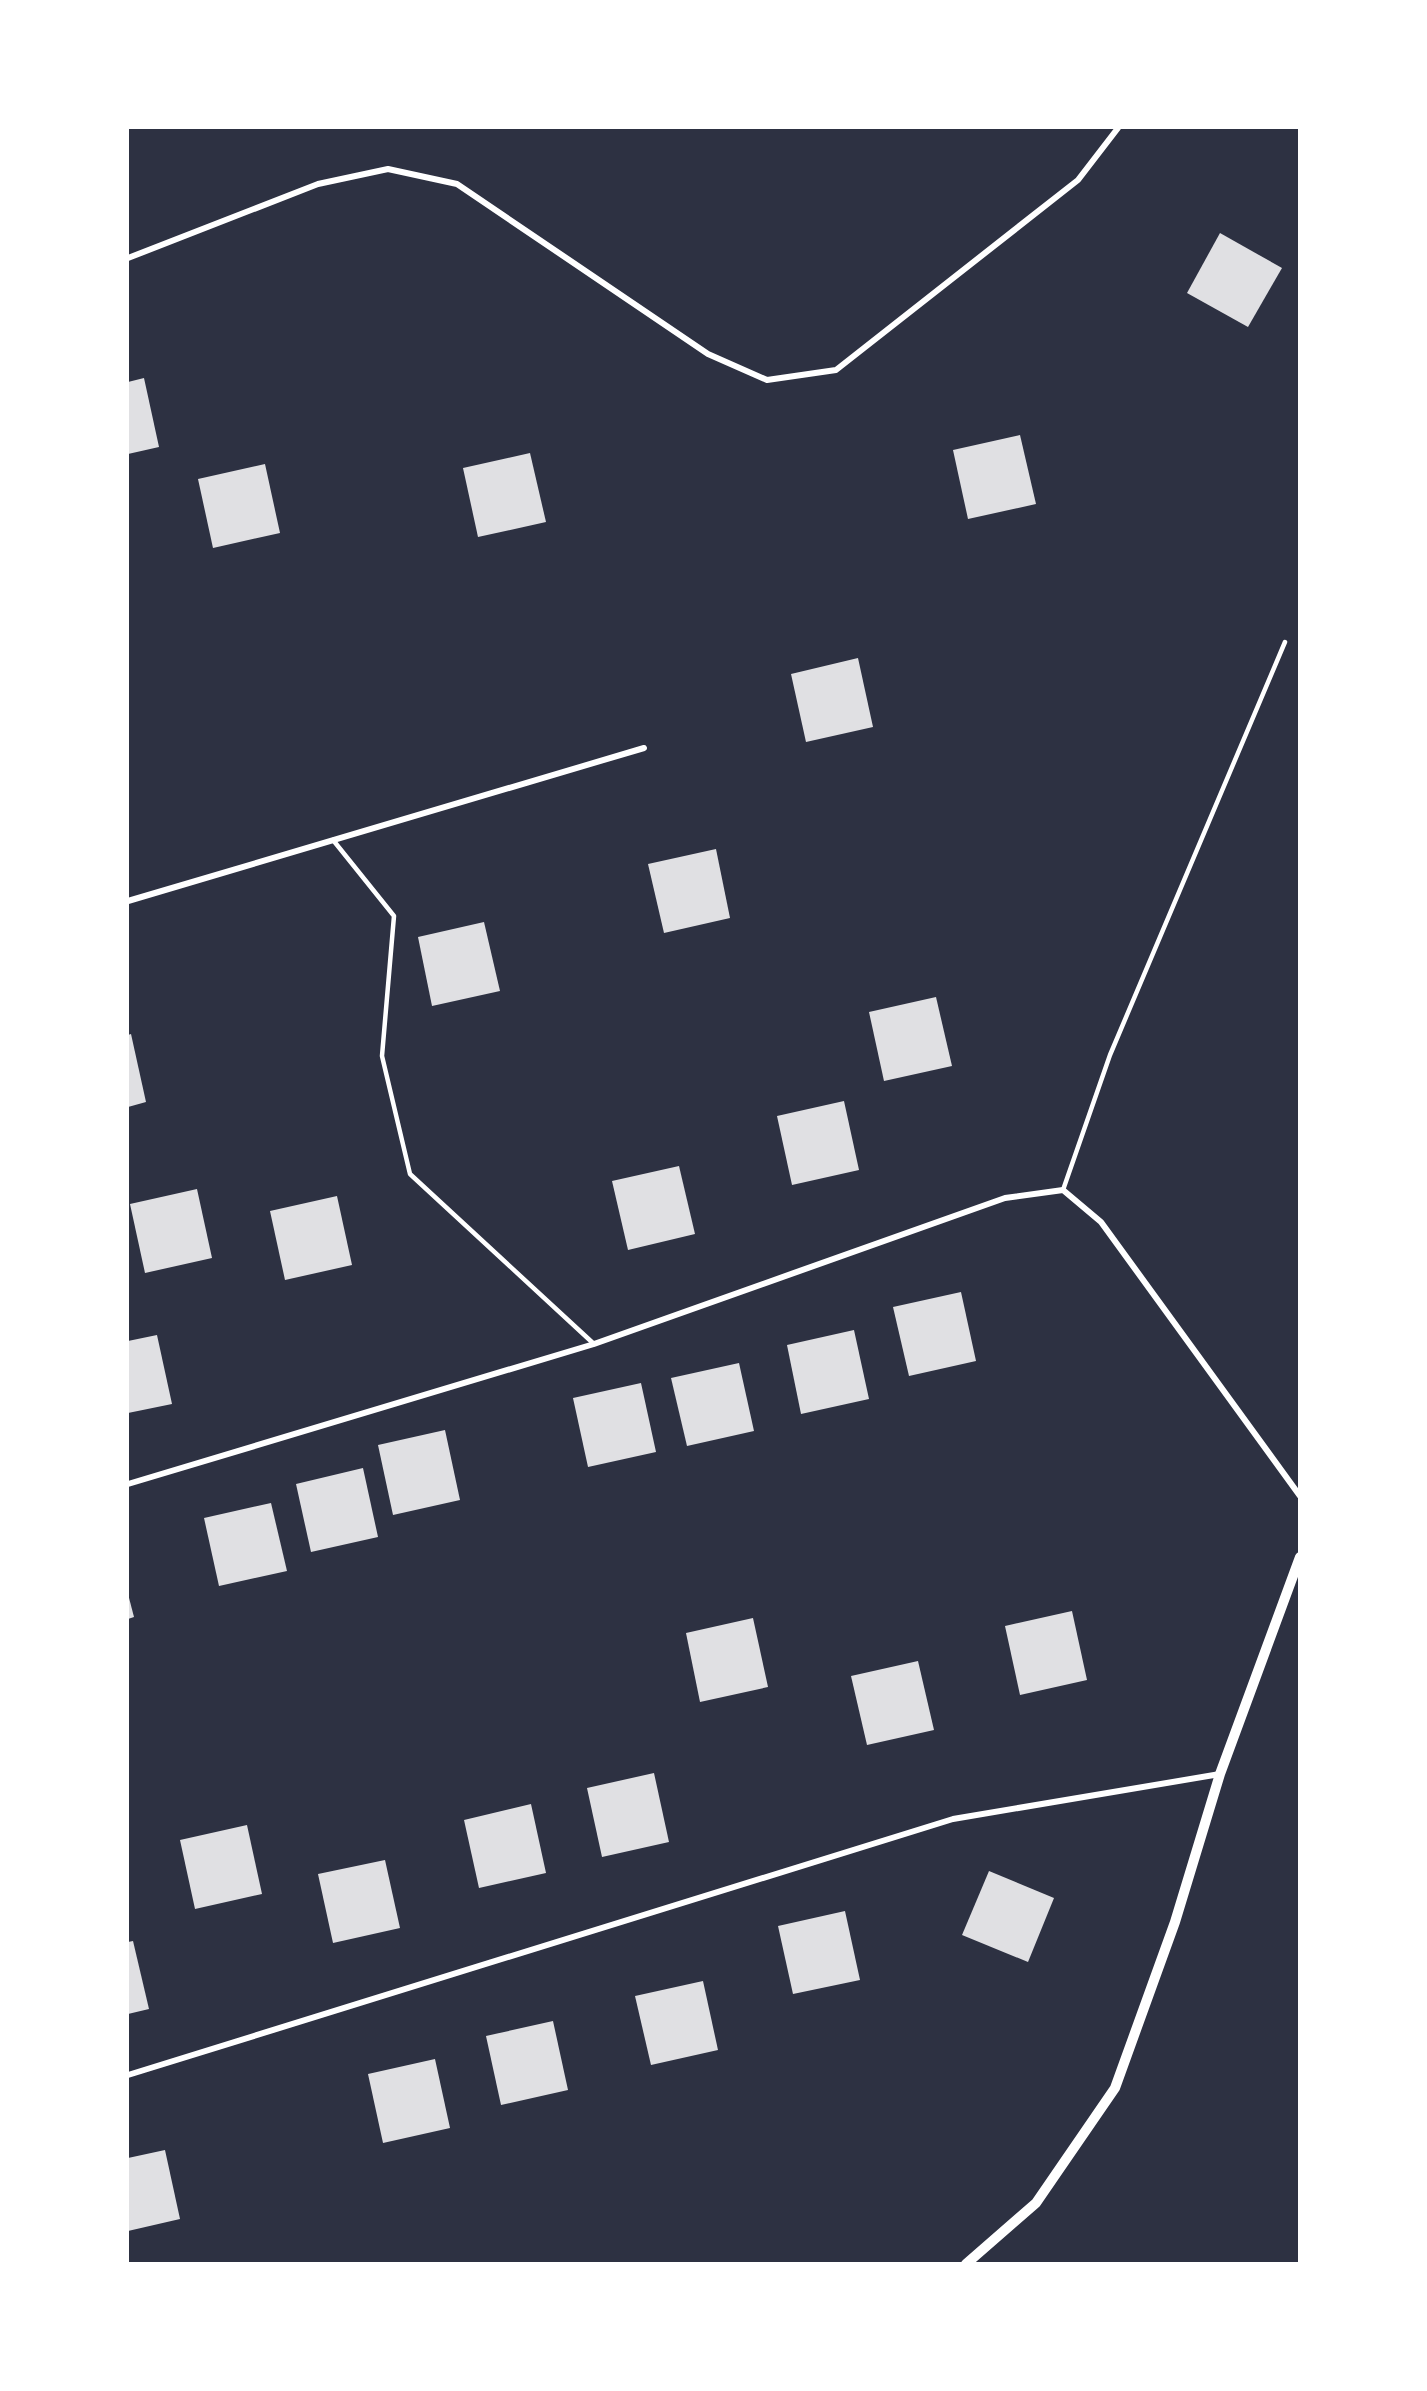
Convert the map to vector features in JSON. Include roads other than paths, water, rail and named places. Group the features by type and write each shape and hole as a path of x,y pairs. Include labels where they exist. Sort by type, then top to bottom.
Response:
{"street":[{"path":"128,258 318,184 388,169 457,184 708,354 767,380 836,370 1078,180 1118,128"},
{"path":"128,902 644,748"},
{"path":"128,1484 594,1344 1005,1198 1063,1190 1101,1222 1299,1496"},
{"path":"966,2264 1036,2203 1115,2088 1175,1922 1220,1774 1299,1557"},
{"path":"128,2075 954,1819 1220,1774"}],"lane":[{"path":"1063,1190 1110,1055 1285,642"},
{"path":"333,840 394,916 382,1056 410,1174 594,1344"}]}
